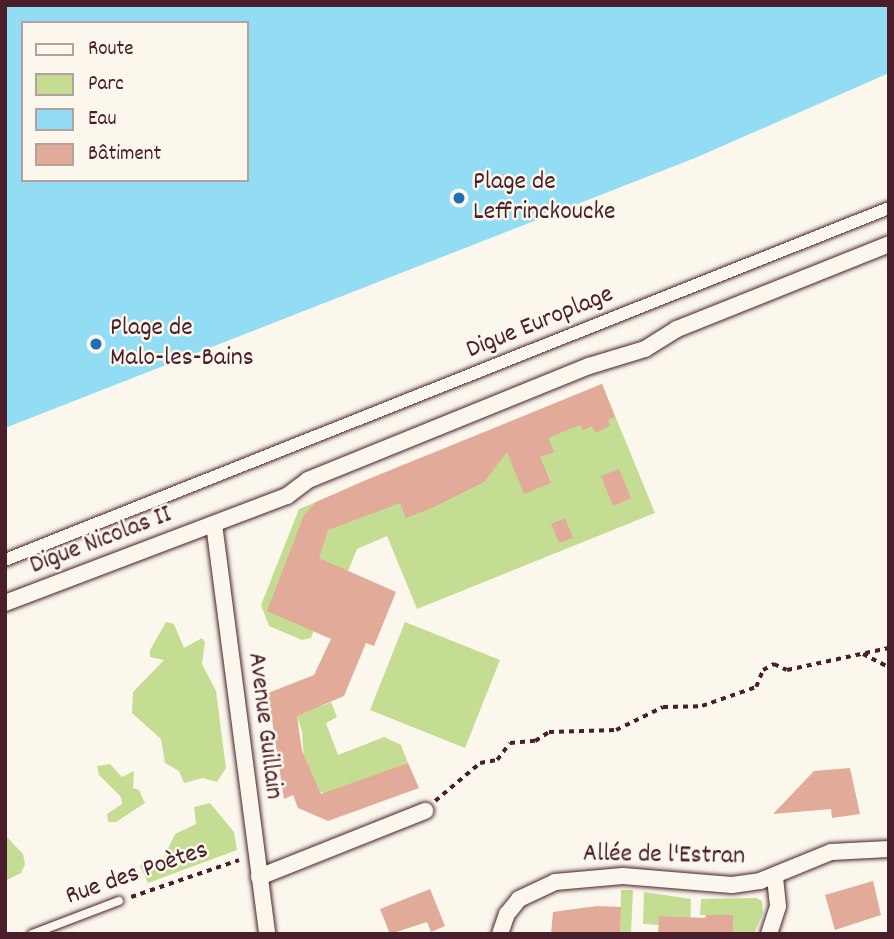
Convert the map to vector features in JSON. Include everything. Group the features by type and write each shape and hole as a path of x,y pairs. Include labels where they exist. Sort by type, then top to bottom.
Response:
{"street":[{"name":"Digue Europlage","path":"209,482 889,208"},
{"path":"214,524 287,496 307,480 589,366 645,349 677,329 889,244"},
{"name":"Digue Nicolas II","path":"5,560 209,482"},
{"name":"Digue Nicolas II","path":"5,603 214,524"},
{"name":"Avenue Guillain","path":"214,524 267,934"},
{"path":"259,877 425,811"},
{"name":"Allée de l'Estran","path":"500,934 507,914 519,899 555,882 623,876 714,886 754,883 831,852 889,849"},
{"path":"769,934 778,906 775,875"}],"lane":[{"name":"Rue des Poètes","path":"32,934 119,901"}],"path":[{"path":"425,811 449,786 480,763 497,760 510,743 535,741 549,732 617,730 663,707 702,706 723,695 740,694 756,687 763,670 774,664 787,670 889,648"},
{"path":"861,653 889,667"},
{"name":"Rue des Poètes","path":"119,901 256,854"}],"green space":[{"path":"602,384 655,513 417,609 387,536 357,549 348,571 338,567 311,638 302,640 269,626 261,605 299,509"},
{"path":"166,622 174,624 184,648 202,638 205,642 202,664 216,691 226,768 217,782 203,778 184,783 179,771 165,763 161,739 132,713 133,692 164,660 150,657 150,650"},
{"path":"405,622 500,660 465,748 370,710"},
{"path":"320,701 322,706 331,702 337,717 326,723 338,755 384,737 401,745 408,763 327,794 320,792 304,762 302,731 295,711"},
{"path":"110,764 122,777 134,771 133,788 139,790 145,803 116,822 108,822 107,814 122,804 121,797 99,775 97,766"},
{"path":"210,803 234,832 237,850 148,883 140,866 144,861 163,859 175,834 196,824 194,807"},
{"path":"5,835 23,854 25,864 21,873 5,881"},
{"path":"621,890 633,890 631,934 620,934"},
{"path":"644,892 691,899 690,934 678,917 660,916 659,925 643,924"},
{"path":"756,898 762,901 763,913 754,934 729,934 733,933 733,915 700,915 701,899"}],"water":[{"path":"5,5 889,5 889,73 695,158 5,428"}],"building":[{"path":"602,384 615,417 608,420 610,426 595,433 592,426 583,430 580,425 548,438 554,452 540,457 551,483 524,494 507,452 484,482 434,507 406,518 400,503 328,530 319,558 396,592 374,646 366,643 344,696 297,716 302,751 321,794 408,763 419,788 328,821 298,808 293,795 284,799 268,693 314,675 331,639 267,611 304,515 316,502 366,480"},
{"path":"619,469 631,498 613,506 601,476"},
{"path":"565,518 573,538 559,543 551,524"},
{"path":"850,768 860,814 832,818 831,809 773,814 814,771"},
{"path":"873,881 881,915 835,930 825,895"},
{"path":"430,889 445,926 431,932 427,922 390,934 380,909"},
{"path":"597,906 621,907 620,934 551,934 553,912"},
{"path":"706,915 733,915 733,934 658,934 659,916 705,918"}],"place":[{"name":"Plage de Leffrinckoucke","path":"459,198"},
{"name":"Plage de Malo-les-Bains","path":"96,344"}]}
